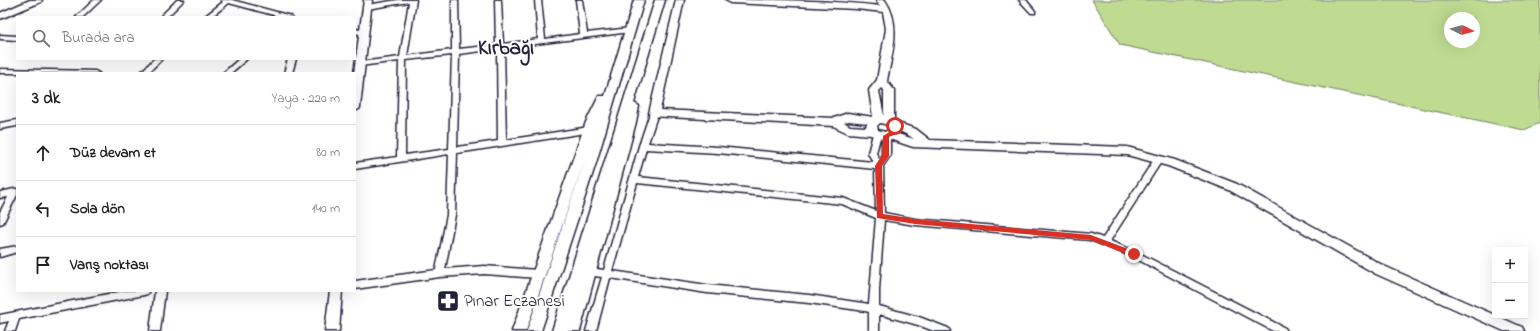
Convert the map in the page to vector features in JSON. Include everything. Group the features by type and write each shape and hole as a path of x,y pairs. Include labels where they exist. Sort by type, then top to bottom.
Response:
{"main road":[{"path":"534,331 590,163 640,0"},
{"path":"559,331 608,165 660,0"},
{"path":"519,331 590,130 621,62"},
{"path":"573,331 630,122 639,67"}],"street":[{"path":"0,16 38,0"},
{"path":"80,16 98,0"},
{"path":"164,16 181,0"},
{"path":"208,16 226,0 285,16"},
{"path":"356,82 360,64 359,32 367,3 411,0 403,58 401,159"},
{"path":"440,273 451,215 456,52 455,0"},
{"path":"498,0 502,142"},
{"path":"538,0 542,41"},
{"path":"579,0 584,36"},
{"path":"592,331 643,146 654,113 680,0"},
{"path":"730,0 856,6 887,10"},
{"path":"879,166 886,156 879,130 874,90 882,81 891,29 887,10 880,0"},
{"path":"1022,0 1033,12"},
{"path":"360,64 630,30"},
{"path":"0,38 16,38"},
{"path":"145,72 157,60"},
{"path":"228,72 242,60"},
{"path":"288,72 292,60"},
{"path":"0,71 48,72"},
{"path":"654,113 835,122 848,129 895,130 892,123 889,90 882,81"},
{"path":"0,126 16,123"},
{"path":"874,331 880,216 879,166 872,153 879,130 892,123"},
{"path":"892,123 912,132 928,144"},
{"path":"356,166 502,142 590,130"},
{"path":"879,130 913,143 1127,151 1158,160 1233,187 1380,270 1517,331"},
{"path":"643,146 718,150 879,166"},
{"path":"1104,243 1158,160"},
{"path":"634,180 843,201 880,216 915,222 1091,237 1134,254 1282,331"},
{"path":"0,195 16,192"},
{"path":"0,221 16,192"},
{"path":"0,253 16,250"},
{"path":"356,285 440,273 484,270 538,274"},
{"path":"589,272 713,290 874,308 929,324 945,331"},
{"path":"0,319 139,292"},
{"path":"155,331 160,292"},
{"path":"332,331 336,292"},
{"path":"10,331 16,316"}],"green space":[{"path":"1092,0 1540,0 1540,123 1524,130 1120,45"}],"place":[{"name":"Pınar Eczanesi","path":"448,301"}],"district":[{"name":"Kırbağı","path":"506,49"}],"route":[{"path":"895,126 893,133 886,136 886,156 879,166 880,216 915,222 1091,237 1134,254"}]}
